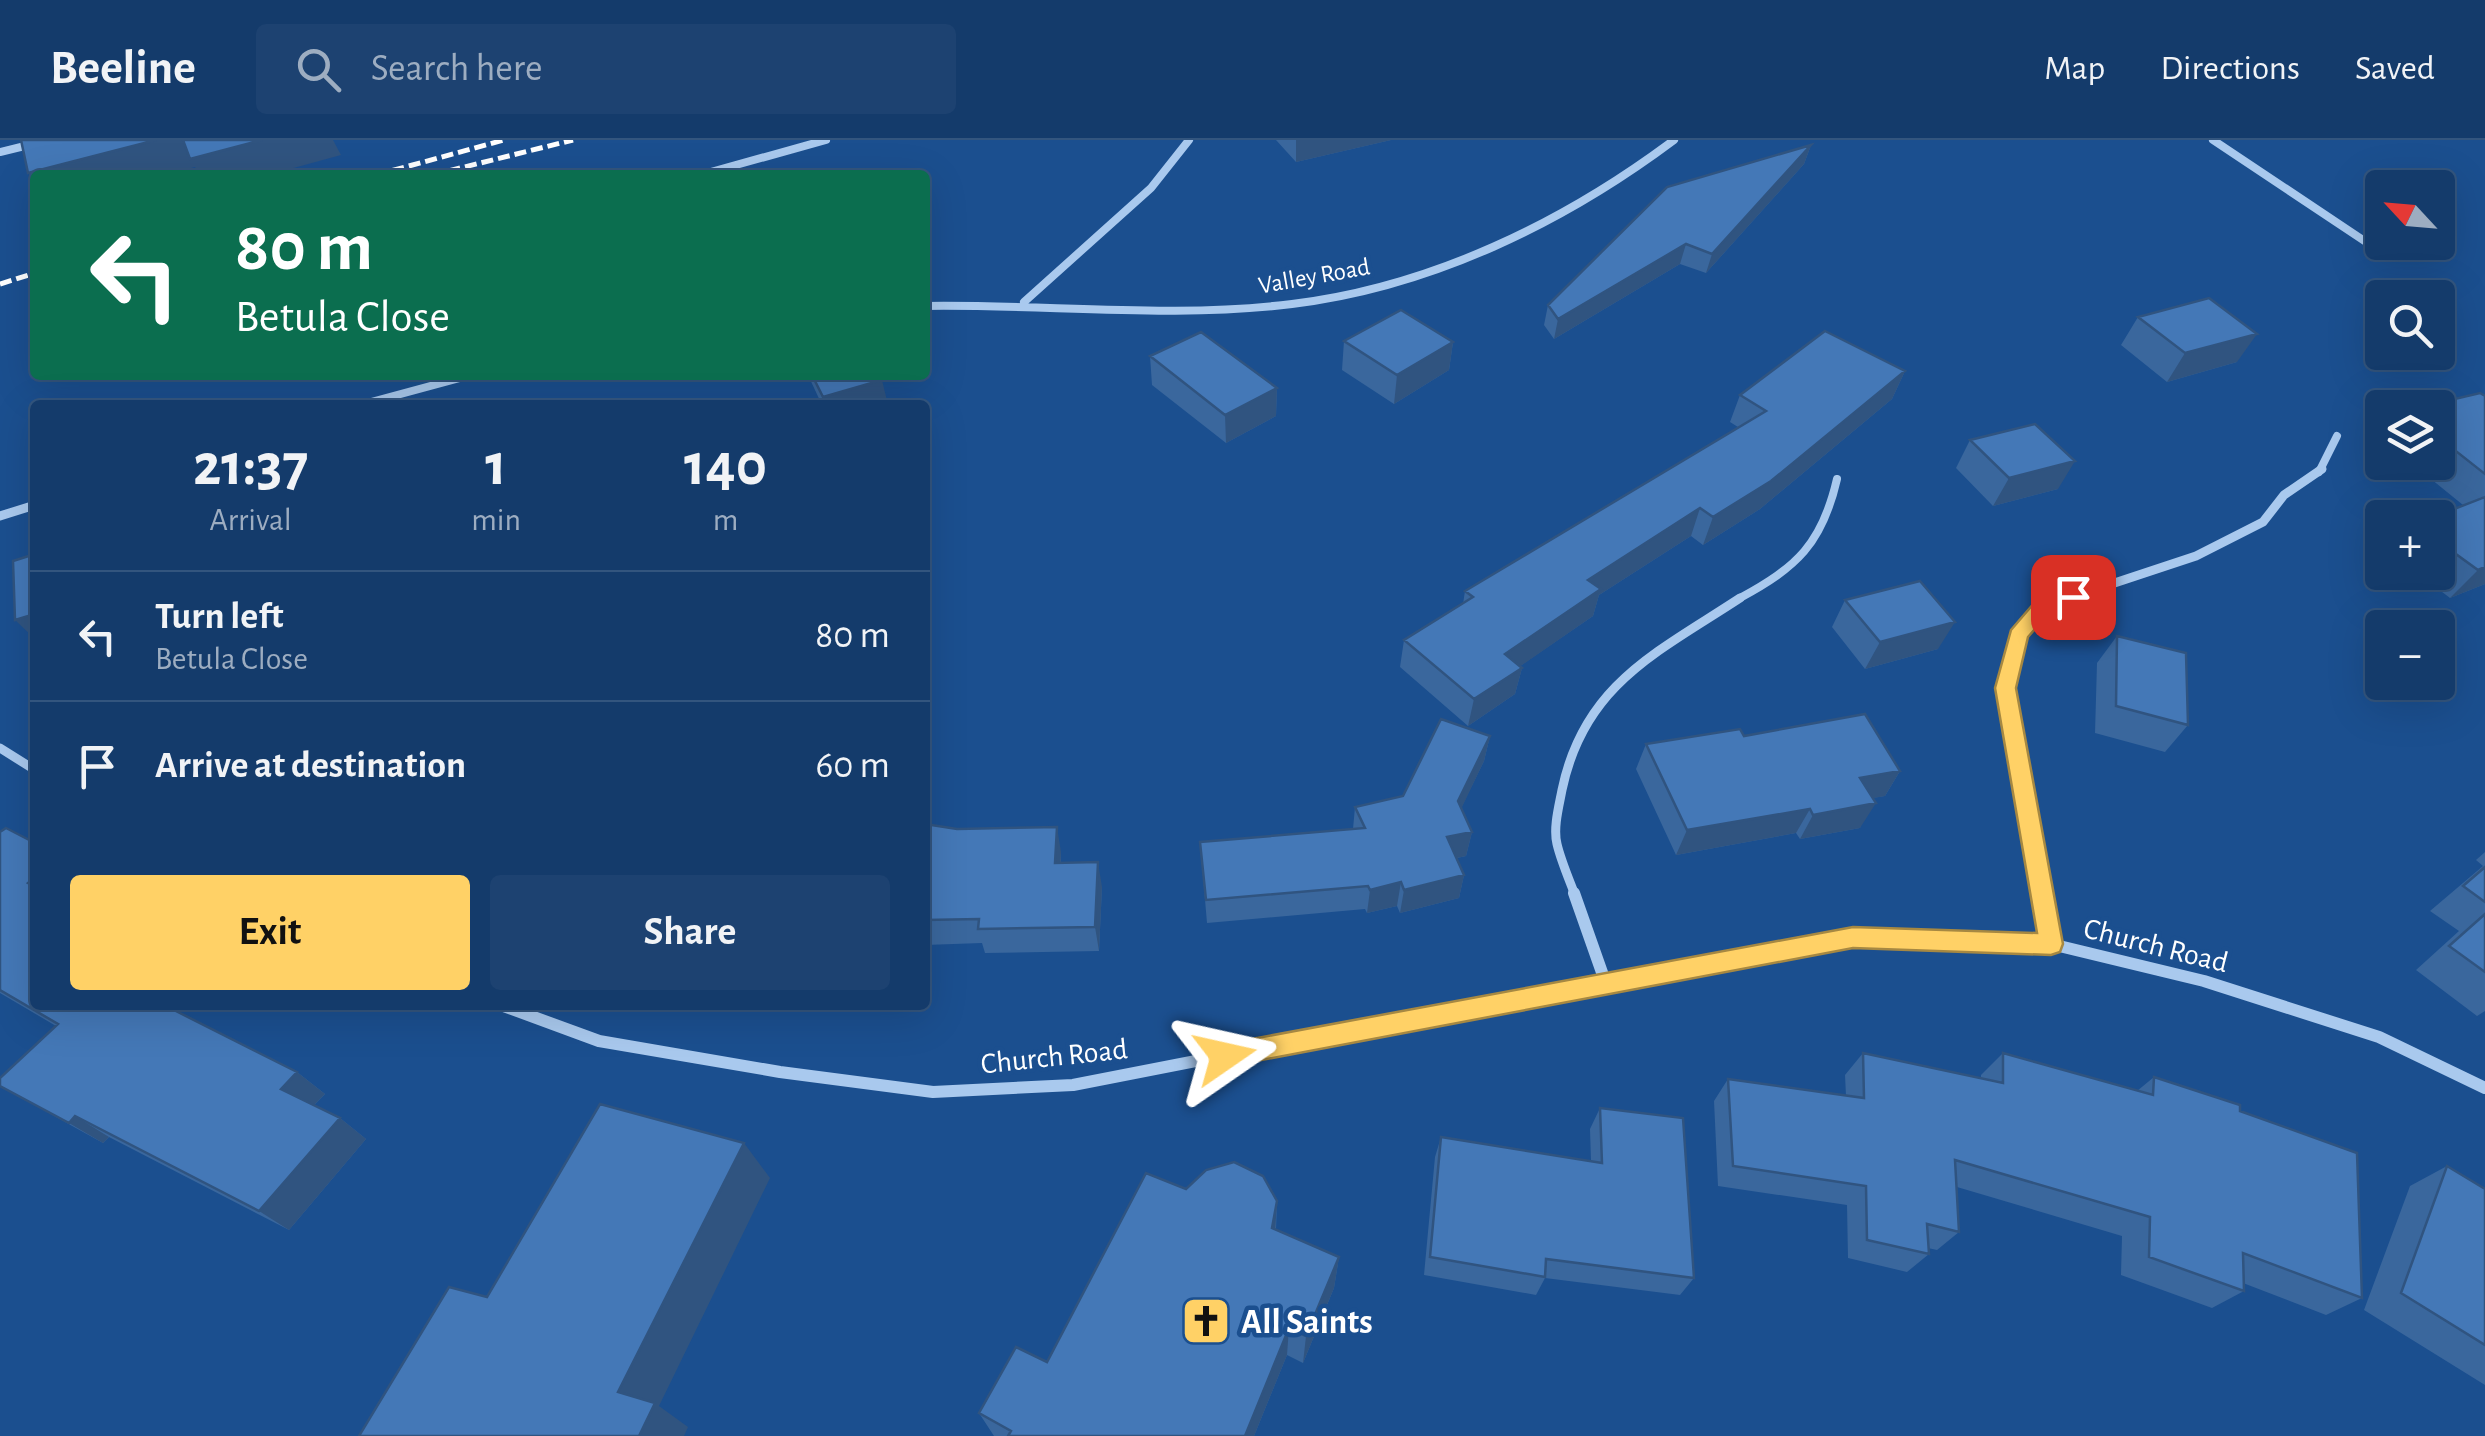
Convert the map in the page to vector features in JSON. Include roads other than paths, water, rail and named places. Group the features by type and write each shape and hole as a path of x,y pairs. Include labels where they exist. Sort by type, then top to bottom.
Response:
{"street":[{"path":"0,152 50,140"},
{"path":"718,170 826,140"},
{"path":"1023,302 1151,188 1189,140"},
{"name":"Valley Road","path":"930,306 1023,302 1268,306 1372,287 1448,267 1566,211 1636,171 1674,140"},
{"path":"2213,140 2365,241"},
{"path":"379,400 453,380"},
{"path":"2051,944 2006,688 2018,635 2042,607 2196,556 2263,522 2284,494 2322,470 2337,436"},
{"path":"0,516 30,507"},
{"path":"1605,981 1556,841 1556,820 1570,761 1601,699 1622,678 1740,598"},
{"path":"0,748 30,767"},
{"name":"Church Road","path":"515,1010 600,1041 780,1072 933,1092 1073,1085 1605,981 1853,937 2051,944 2204,981 2379,1037 2485,1088"}],"lane":[{"path":"1740,598 1781,576 1820,536 1838,479"}],"railway":[{"path":"394,170 504,140"},
{"path":"452,170 573,140"},
{"path":"0,284 30,275"}],"place":[{"name":"All Saints","path":"1206,1321"}]}
